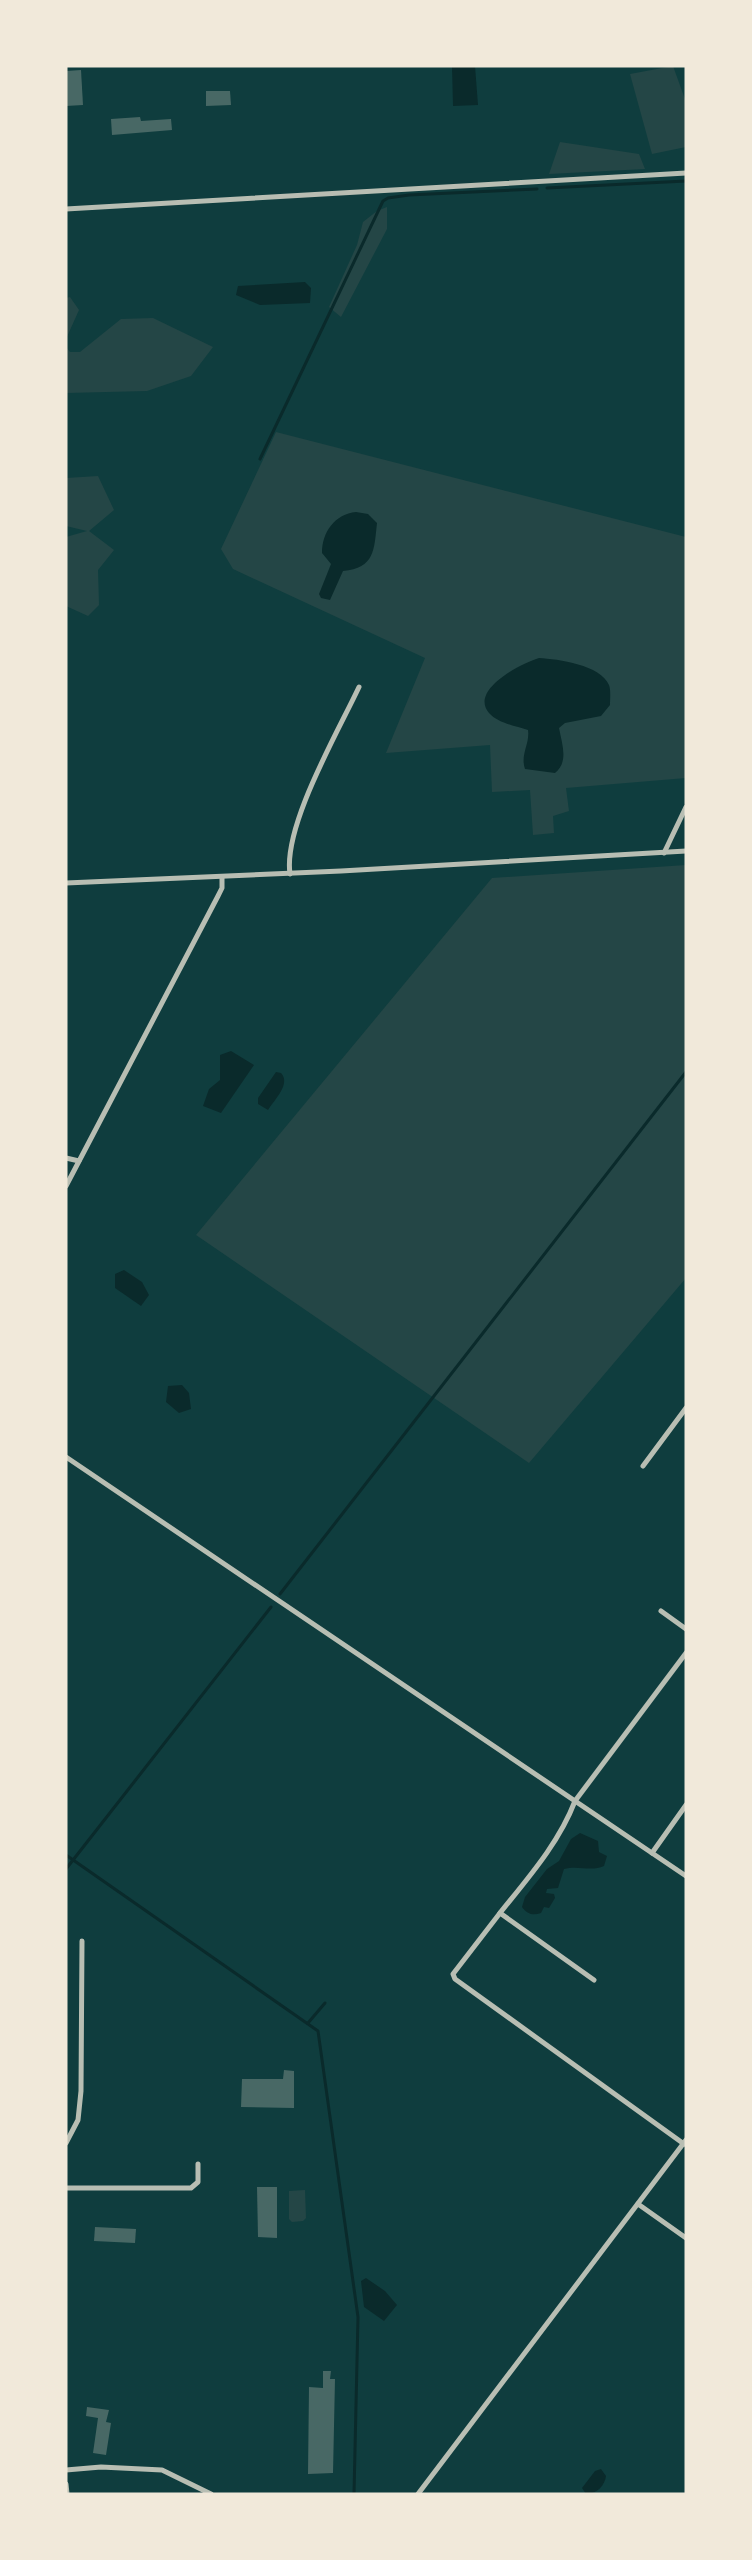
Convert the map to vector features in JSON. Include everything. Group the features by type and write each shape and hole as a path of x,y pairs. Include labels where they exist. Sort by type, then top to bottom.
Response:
{"street":[{"path":"66,209 686,173"},
{"path":"290,873 288,861 300,810 359,687"},
{"path":"664,853 686,807"},
{"path":"66,883 222,877 686,851"},
{"path":"66,1185 218,896 222,888 222,877"},
{"path":"66,1158 79,1161"},
{"path":"643,1466 686,1408"},
{"path":"66,1457 686,1876"},
{"path":"661,1611 686,1629"},
{"path":"686,1653 575,1801 568,1819 545,1855 453,1974 454,1979 683,2144 686,2152"},
{"path":"652,1853 686,1805"},
{"path":"500,1913 594,1980"},
{"path":"66,2143 78,2120 81,2091 82,1941"},
{"path":"418,2494 683,2144"},
{"path":"66,2188 191,2188 198,2182 198,2164"},
{"path":"638,2204 686,2238"},
{"path":"66,2470 101,2467 162,2470 211,2494"},
{"path":"66,2484 67,2494"}],"shaded area":[{"path":"452,66 475,66 478,105 453,106"},
{"path":"673,66 686,102 686,147 652,154 630,74"},
{"path":"560,142 639,154 645,169 549,174"},
{"path":"387,207 387,229 341,317 329,307 357,245 363,222 377,211"},
{"path":"305,282 311,288 310,303 260,305 236,295 238,286"},
{"path":"70,297 79,310 66,339 66,298"},
{"path":"153,318 213,347 191,376 147,391 66,393 66,347 70,352 80,352 121,319"},
{"path":"276,432 686,537 686,778 566,788 569,811 553,816 554,833 533,835 530,790 492,792 490,745 386,753 425,658 233,569 221,549"},
{"path":"98,476 114,510 89,531 114,550 98,570 99,605 88,616 66,606 66,537 87,531 66,526 66,478"},
{"path":"356,512 368,514 377,523 371,556 361,566 343,571 330,600 321,598 319,594 331,564 322,553 324,538 336,520"},
{"path":"539,658 578,664 588,668 604,678 610,689 610,705 601,716 565,723 559,728 563,758 562,764 555,773 525,769 528,730 497,719 489,713 485,704 486,695 500,679 521,665"},
{"path":"686,865 686,1278 529,1463 196,1235 492,878"},
{"path":"231,1051 254,1065 221,1113 203,1106 209,1089 220,1080 220,1055"},
{"path":"276,1072 281,1073 284,1077 283,1087 268,1110 258,1104 258,1098"},
{"path":"124,1270 142,1282 149,1295 141,1306 115,1288 115,1274"},
{"path":"182,1385 189,1393 191,1409 179,1413 166,1402 168,1386"},
{"path":"580,1833 598,1841 599,1852 607,1856 604,1866 564,1869 558,1888 547,1889 546,1893 554,1894 555,1898 549,1908 544,1907 538,1914 528,1913 522,1907 525,1897 547,1869 559,1861 571,1839"},
{"path":"305,2190 306,2218 303,2221 292,2222 289,2219 289,2191"},
{"path":"366,2278 385,2291 397,2305 384,2321 364,2307 361,2281"},
{"path":"601,2469 606,2476 604,2483 597,2491 586,2494 582,2488 595,2471"}],"building":[{"path":"81,70 83,105 66,106 66,71"},
{"path":"206,91 230,91 231,105 206,106"},
{"path":"140,117 141,121 171,119 172,130 112,135 111,119"},
{"path":"284,2070 294,2071 294,2108 241,2107 242,2079 283,2079"},
{"path":"257,2187 277,2187 277,2238 258,2237"},
{"path":"95,2227 136,2229 135,2243 94,2241"},
{"path":"323,2371 331,2371 330,2379 335,2379 333,2473 308,2474 309,2387 323,2388"},
{"path":"87,2407 109,2410 106,2422 111,2423 106,2455 93,2453 98,2418 86,2416"}],"waterway":[{"path":"547,188 686,181"},
{"path":"260,459 383,201 409,195 537,189"},
{"path":"280,1594 686,1072"},
{"path":"66,1869 271,1607"},
{"path":"66,1855 318,2031 358,2317 354,2494"},
{"path":"308,2023 325,2003"}]}
